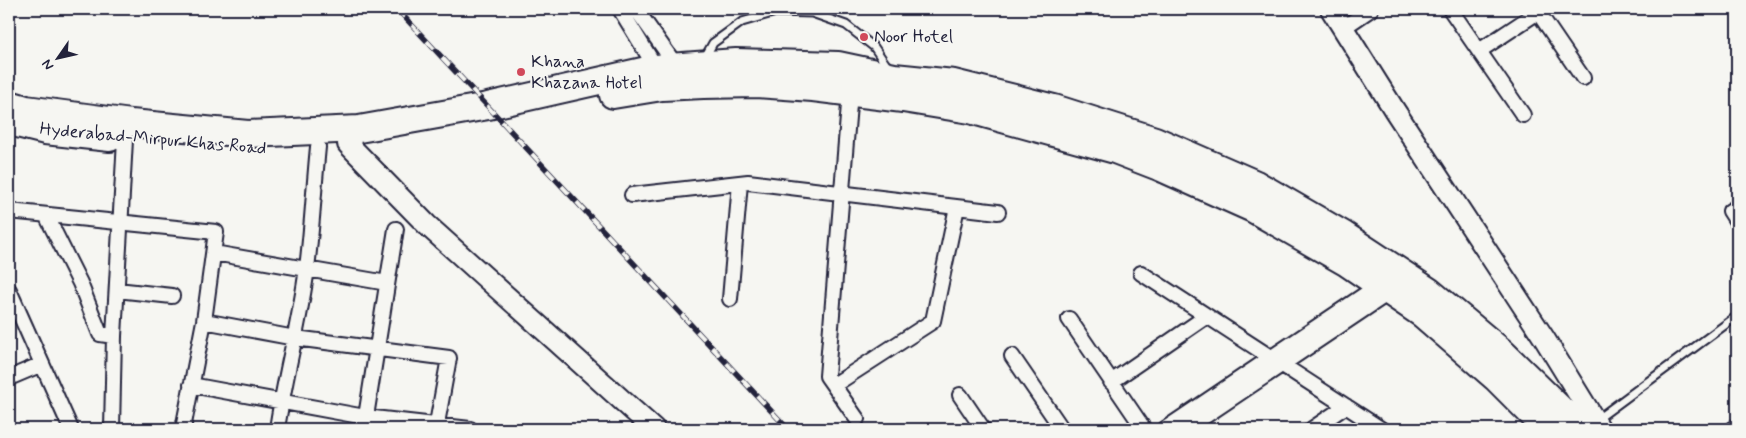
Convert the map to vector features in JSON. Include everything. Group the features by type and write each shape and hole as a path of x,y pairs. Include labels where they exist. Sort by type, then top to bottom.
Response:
{"highway":[{"name":"Hyderabad-Mirpur Khas Road","path":"9,104 26,109 131,123 248,134 298,133 359,129 488,106 678,67 736,62 838,65 894,77 954,83 1054,108 1155,140 1256,184 1344,235 1429,291 1592,426"},
{"name":"Hyderabad-Mirpur Khas Road","path":"9,122 45,131 247,150 318,147 434,133 495,114 662,87 756,84 850,92 970,110 1115,150 1159,166 1253,208 1348,263 1422,314 1497,379 1547,429"}],"main road":[{"path":"1331,9 1400,119 1544,338 1592,426"},
{"path":"348,144 426,225 654,429"}],"street":[{"path":"620,9 678,67"},
{"path":"636,9 678,67"},
{"path":"1343,28 1371,9"},
{"path":"1450,9 1523,115"},
{"path":"1479,51 1537,11 1583,78"},
{"path":"850,92 827,376 857,420"},
{"path":"112,429 114,336 125,140"},
{"path":"277,429 307,269 318,147"},
{"path":"632,195 748,182 998,212"},
{"path":"730,299 740,183"},
{"path":"834,385 933,321 957,207"},
{"path":"1737,207 1730,212 1737,222"},
{"path":"9,211 216,232 204,321 183,429"},
{"path":"46,215 80,283 100,334 114,336"},
{"path":"365,423 396,229"},
{"path":"214,253 387,283"},
{"path":"1142,273 1382,429"},
{"path":"1186,429 1277,361 1384,288"},
{"path":"9,290 71,429"},
{"path":"117,290 172,296"},
{"path":"1111,382 1207,316"},
{"path":"1069,319 1144,429"},
{"path":"204,321 295,338 449,358 437,427"},
{"path":"1012,356 1062,429"},
{"path":"1165,429 1277,361"},
{"path":"9,378 42,364"},
{"path":"191,385 281,402 365,423 470,429"},
{"path":"960,395 983,429"},
{"path":"1312,429 1346,406"},
{"path":"1732,429 1737,426"}],"lane":[{"path":"678,67 742,22 776,12 812,12 846,25 867,41 874,47 894,77"},
{"path":"1592,426 1737,316"}],"railway":[{"path":"397,9 788,429"}],"place":[{"name":"Noor Hotel","path":"864,37"},
{"name":"Khana Khazana Hotel","path":"521,72"}]}
